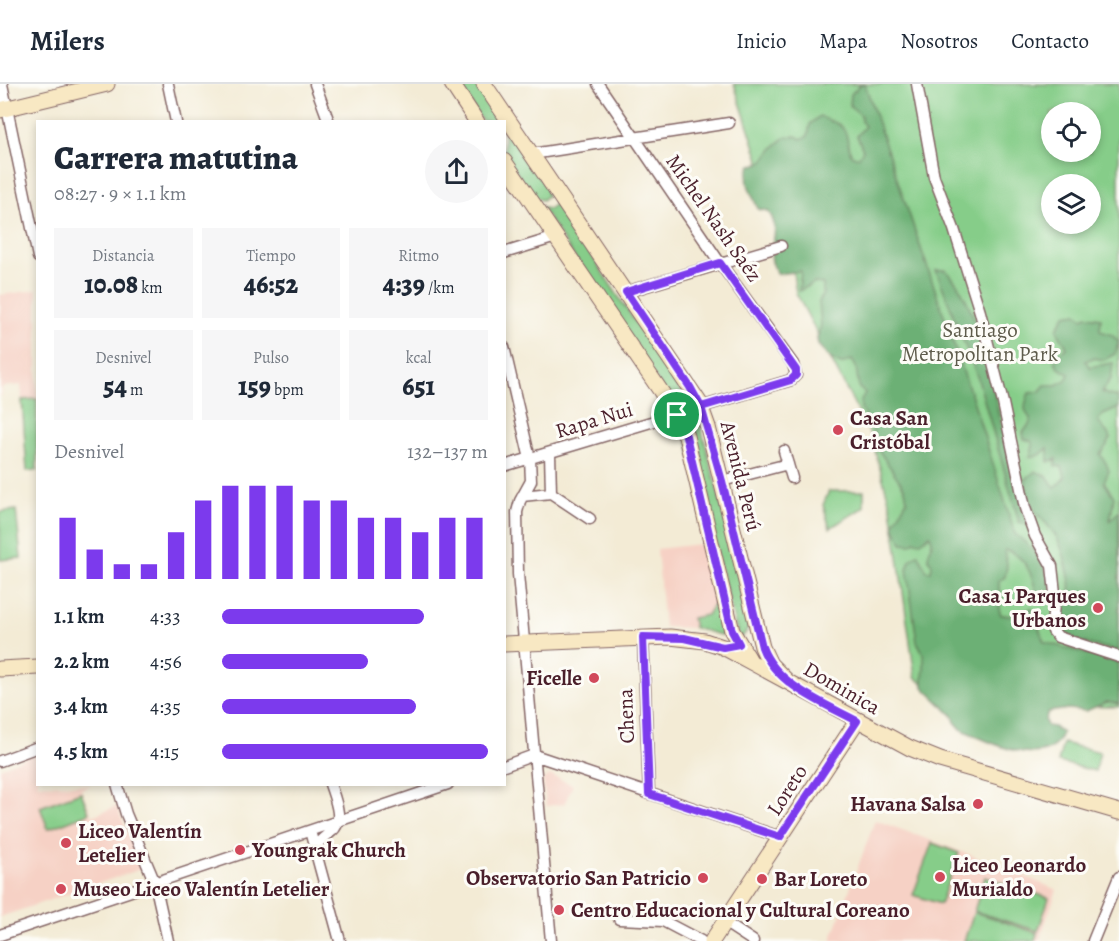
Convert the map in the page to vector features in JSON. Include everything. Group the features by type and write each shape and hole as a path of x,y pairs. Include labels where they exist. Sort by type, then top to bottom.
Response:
{"main road":[{"path":"3,109 107,84"},
{"path":"452,84 476,120"},
{"name":"Avenida Perú","path":"484,84 690,387 701,407 722,481 764,653 787,681"},
{"path":"506,164 677,415 686,436 732,631 756,665"},
{"path":"533,203 549,204 553,200 555,188"},
{"path":"723,647 739,644 750,635 755,618"},
{"name":"Dominica","path":"506,644 643,637 684,638 723,647 857,721 925,755 1119,812"},
{"path":"0,669 36,667"},
{"name":"Loreto","path":"712,941 857,721"}],"street":[{"path":"2,84 3,109 35,230"},
{"path":"168,84 176,120"},
{"path":"315,84 328,120"},
{"name":"Michel Nash Saéz","path":"597,84 720,263 793,364 796,375"},
{"path":"917,84 934,177 954,229 980,312 1026,508 1035,536 1054,574 1053,631 1058,637 1119,657"},
{"path":"532,154 729,123"},
{"path":"506,252 556,237"},
{"path":"626,292 781,246"},
{"path":"506,356 530,459 531,481 522,496 516,517 518,574 551,941"},
{"name":"Rapa Nui","path":"506,465 791,380 796,375"},
{"path":"784,451 792,478"},
{"path":"550,453 551,493"},
{"path":"722,481 788,464"},
{"path":"522,496 551,493 590,519"},
{"name":"Chena","path":"643,637 649,794"},
{"path":"0,762 36,748"},
{"path":"506,765 534,756 780,837"},
{"path":"118,786 126,814 155,883 168,941"},
{"path":"315,848 320,840 336,828 338,822 330,786"},
{"path":"0,934 442,786"},
{"path":"310,831 340,941"},
{"path":"1093,941 1119,877"},
{"path":"619,919 663,921 701,941"},
{"path":"724,922 753,941"}],"shaded area":[{"path":"36,290 36,470 27,471 21,385 2,387 2,396 0,396 0,295"},
{"path":"700,544 724,636 696,628 664,627 657,549"},
{"name":"Liceo Valentín Letelier","path":"36,753 36,786 88,786 81,789 92,816 117,806 141,869 0,917 0,768"},
{"path":"550,775 573,785 564,804 546,806 543,779"},
{"name":"Liceo Leonardo Murialdo","path":"875,820 992,863 1057,890 1039,941 831,941"}],"green space":[{"path":"457,84 476,84 501,120 481,120"},
{"name":"Santiago Metropolitan Park","path":"734,84 1119,84 1119,707 955,704 943,700 915,677 891,508 871,436 796,293 788,239"},
{"path":"861,84 865,84 974,403 1015,534 1039,557 1049,579 1051,588 1043,593 1036,592 1030,572 1023,561 1005,550 1007,566 1005,577 999,581 999,590 1003,597 999,609 1001,615 1023,618 1027,610 1032,608 1044,642 1119,663 1119,704 1107,702 1086,711 1068,709 1048,712 1045,720 1047,726 1062,732 1055,744 1045,751 1032,753 1016,751 961,729 953,716 923,687 924,659 917,642 907,569 910,560 918,554 927,571 931,571 932,565 928,557 932,541 930,535 921,542 902,543 893,525 907,500 905,489 879,451 873,431 861,408 861,400 865,393 859,388 856,367 852,360 841,364 832,360 818,345 817,338 821,325 819,302 823,293 823,284 814,283 799,291 801,271 778,274 771,258 775,228 773,220 768,211 758,209 749,187 747,176 751,165 762,161 786,137 796,136 801,139 808,136 810,124 820,116 842,127 852,156 859,157 863,150 857,136 865,126 861,121 861,115 850,106 851,94"},
{"path":"506,127 547,188 547,196 542,200 533,197 506,157"},
{"path":"555,200 689,404 675,408 541,207 548,209 554,205"},
{"path":"936,270 946,270 957,284 975,321 1028,525 1019,522 978,379"},
{"path":"1077,313 1082,318 1087,316 1101,318 1100,331 1112,335 1119,342 1115,354 1104,360 1093,358 1085,361 1090,367 1113,363 1111,379 1102,392 1119,397 1119,408 1103,415 1098,420 1110,436 1109,442 1100,454 1109,471 1104,482 1114,497 1110,521 1119,511 1119,651 1077,640 1066,633 1062,627 1062,614 1070,588 1066,564 1056,536 1031,505 1025,480 1035,471 1047,476 1055,488 1065,477 1062,467 1055,466 1056,459 1048,462 1048,448 1040,455 1030,457 1033,446 1031,441 1024,439 1023,433 1031,419 1025,407 1029,393 1039,392 1045,385 1056,385 1066,380 1069,374 1060,369 1055,362 1060,352 1067,348 1057,329 1065,315"},
{"path":"36,399 36,470 27,471 22,400"},
{"path":"697,412 750,615 748,629 739,639 681,417"},
{"path":"829,491 864,491 864,507 830,528 823,505"},
{"path":"16,510 21,558 0,560 0,512"},
{"path":"715,602 724,636 694,628 692,618 707,615"},
{"path":"1063,743 1100,752 1095,771 1058,762"},
{"path":"81,792 89,813 48,829 40,807"},
{"path":"932,843 959,853 940,904 913,895"},
{"path":"985,877 1049,898 1038,931 974,911"},
{"path":"974,912 1037,933 1035,941 964,941"}],"place":[{"name":"Casa San Cristóbal","path":"838,430"},
{"name":"Casa 1 Parques Urbanos","path":"1098,608"},
{"name":"Ficelle","path":"594,678"},
{"name":"Havana Salsa","path":"978,804"},
{"name":"Liceo Valentín Letelier","path":"66,843"},
{"name":"Youngrak Church","path":"240,850"},
{"name":"Liceo Leonardo Murialdo","path":"940,877"},
{"name":"Observatorio San Patricio","path":"703,878"},
{"name":"Bar Loreto","path":"762,879"},
{"name":"Museo Liceo Valentín Letelier","path":"61,889"},
{"name":"Centro Educacional y Cultural Coreano","path":"559,910"}],"route":[{"path":"677,415 686,436 732,631 739,644 723,647 684,638 643,637 649,794 780,837 857,721 787,681 770,663 762,647 722,481 701,407 791,380 795,378 796,370 720,263 626,292 696,396 701,407 677,415"}]}
